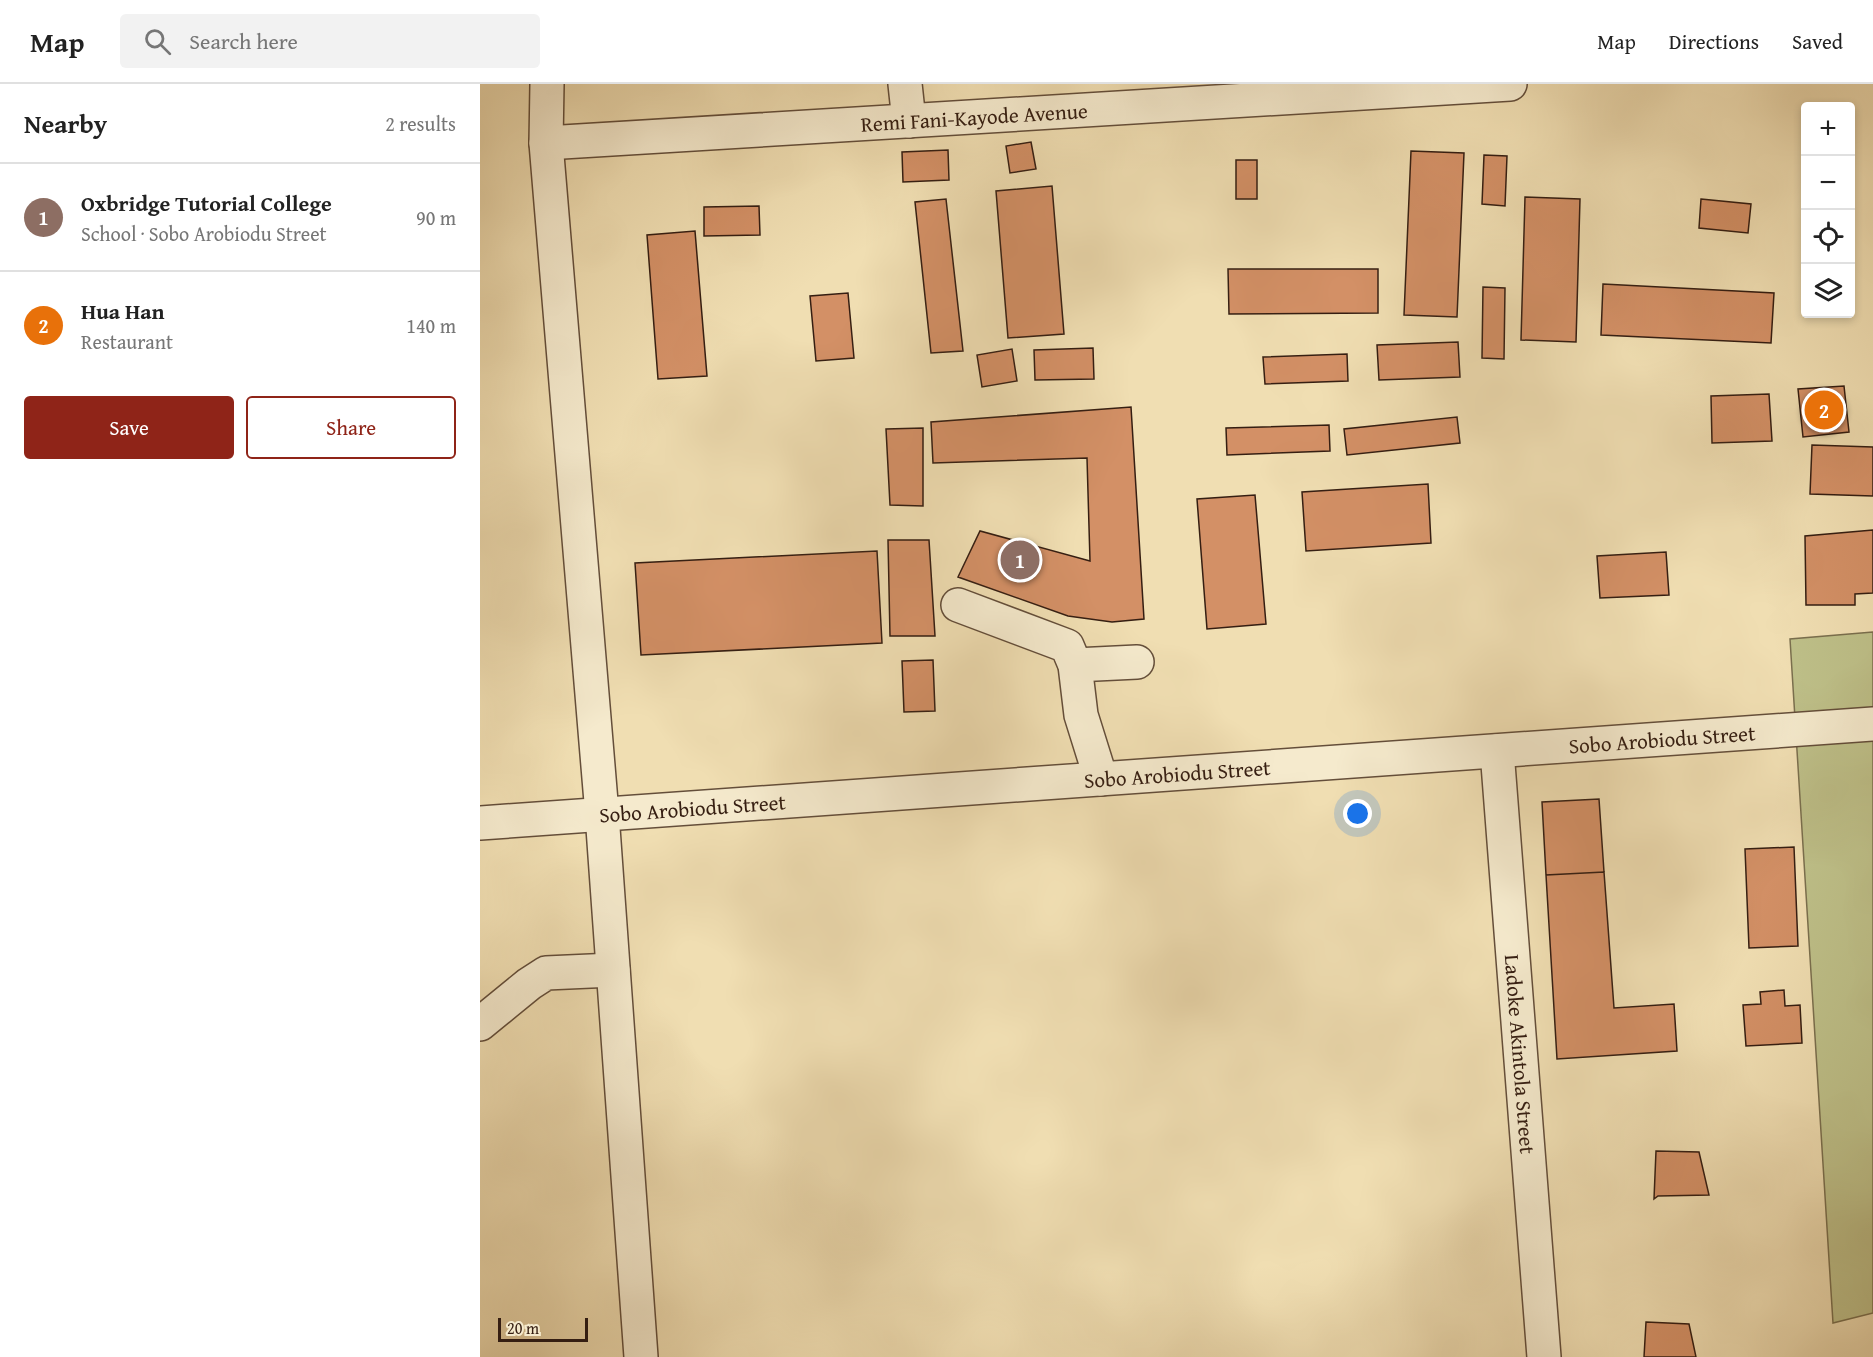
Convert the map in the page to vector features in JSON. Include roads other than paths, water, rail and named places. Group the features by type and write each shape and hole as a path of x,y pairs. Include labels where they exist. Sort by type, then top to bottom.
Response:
{"street":[{"path":"547,84 546,143 602,814 641,1357"},
{"path":"905,84 909,121"},
{"name":"Remi Fani-Kayode Avenue","path":"546,143 1510,84"},
{"path":"958,605 1067,646 1075,665 1081,715 1101,779"},
{"path":"1075,665 1137,662"},
{"name":"Sobo Arobiodu Street","path":"480,823 1873,724"},
{"name":"Ladoke Akintola Street","path":"1497,751 1544,1357"},
{"path":"480,1024 546,973 613,970"}],"place":[{"name":"Hua Han","path":"1824,410"},
{"name":"Oxbridge Tutorial College","path":"1020,560"}]}
